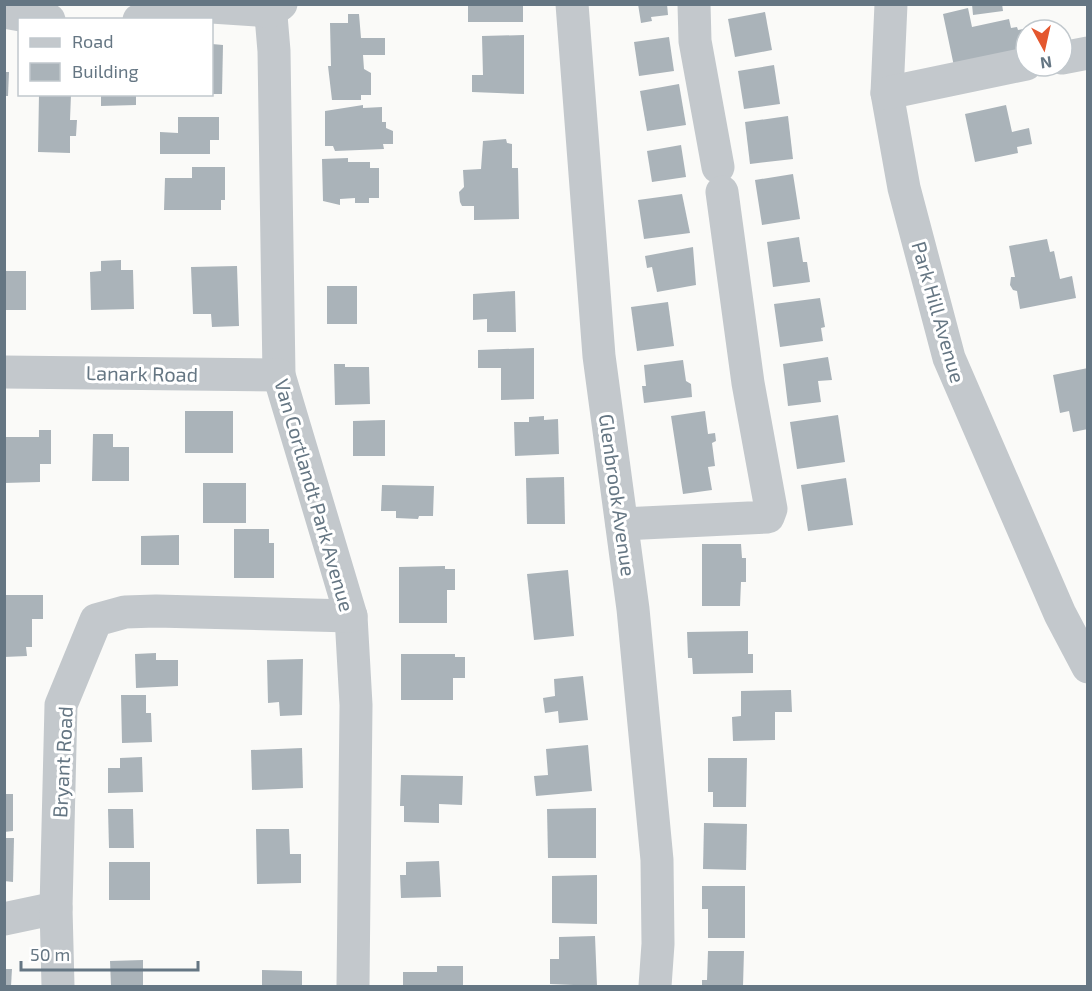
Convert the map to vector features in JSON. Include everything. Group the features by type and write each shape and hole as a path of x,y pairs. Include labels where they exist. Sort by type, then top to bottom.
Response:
{"street":[{"name":"Glenbrook Avenue","path":"572,4 599,356 633,609 657,860 658,944 655,987"},
{"path":"622,524 768,517 771,509 748,383 720,179 695,41 694,4"},
{"name":"Park Hill Avenue","path":"891,4 887,93 904,188 949,358 1060,614 1088,667"},
{"path":"145,18 181,5 274,7"},
{"name":"Van Cortlandt Park Avenue","path":"274,7 279,375 351,616 356,705 353,987"},
{"path":"4,12 38,18"},
{"path":"887,93 1014,67"},
{"name":"Lanark Road","path":"4,372 279,375"},
{"name":"Bryant Road","path":"58,987 56,908 61,705 96,620 125,612 156,611 351,616"},
{"path":"4,919 56,908"}],"building":[{"path":"523,4 523,22 468,22 468,5"},
{"path":"638,4 667,4 668,15 651,17 652,21 641,23"},
{"path":"972,4 1002,4 1003,11 973,15"},
{"path":"968,8 972,27 1009,19 1011,28 1014,28 1014,54 955,71 943,14"},
{"path":"765,12 772,50 735,57 728,19"},
{"path":"348,14 359,14 361,38 385,38 385,55 363,55 364,69 371,73 371,95 361,95 361,100 332,100 328,66 331,66 330,23 348,23"},
{"path":"524,35 524,94 472,92 472,75 483,75 482,36"},
{"path":"669,37 674,71 639,76 634,42"},
{"path":"213,44 223,45 222,94 213,94"},
{"path":"774,65 780,104 744,109 738,71"},
{"path":"4,72 9,72 8,96 4,96"},
{"path":"679,84 686,125 647,131 640,91"},
{"path":"39,96 71,96 70,120 77,120 76,136 70,136 70,153 38,152"},
{"path":"101,96 136,96 136,105 101,106"},
{"path":"363,105 363,108 382,107 382,122 386,122 386,128 393,131 393,144 383,144 384,149 335,151 333,146 325,146 325,111"},
{"path":"1006,105 1012,132 1029,128 1032,144 1017,147 1018,153 975,162 965,114"},
{"path":"788,116 793,159 750,164 745,122"},
{"path":"178,117 219,117 219,140 210,140 210,154 160,154 160,132 178,133"},
{"path":"506,139 507,143 512,144 512,168 518,168 519,219 474,220 474,206 462,206 460,202 459,192 464,187 463,170 481,169 483,141"},
{"path":"681,145 686,177 652,182 647,151"},
{"path":"348,158 348,162 370,162 370,168 379,168 379,198 369,198 369,203 355,203 355,198 340,199 340,205 323,201 322,159"},
{"path":"192,167 225,167 225,200 221,200 221,210 164,210 165,178 192,178"},
{"path":"793,174 800,219 762,225 755,180"},
{"path":"682,194 690,233 644,239 638,200"},
{"path":"799,237 803,262 807,262 810,282 773,287 767,242"},
{"path":"1047,239 1050,252 1054,251 1060,279 1072,276 1076,298 1020,309 1017,291 1013,290 1010,285 1011,277 1015,277 1009,246"},
{"path":"693,247 696,285 657,292 652,267 647,268 645,256"},
{"path":"121,260 121,270 133,270 134,309 91,310 90,272 101,271 101,261"},
{"path":"237,266 239,326 212,327 211,314 193,314 191,267"},
{"path":"4,271 26,271 26,310 4,310"},
{"path":"327,286 357,286 357,324 327,324"},
{"path":"515,291 516,332 487,332 487,319 473,320 473,294"},
{"path":"820,298 825,327 821,328 823,341 780,347 774,304"},
{"path":"668,302 674,346 637,351 631,307"},
{"path":"534,348 534,399 501,400 501,368 478,368 478,350"},
{"path":"828,357 832,380 818,381 821,402 788,406 783,364"},
{"path":"683,360 686,381 691,384 692,397 644,403 642,386 646,386 644,365"},
{"path":"334,364 345,364 345,367 369,367 370,404 335,405"},
{"path":"1088,368 1088,429 1073,432 1069,411 1060,413 1053,375"},
{"path":"185,411 233,411 233,453 185,453"},
{"path":"705,411 708,434 715,433 716,441 712,443 715,466 708,467 712,490 683,494 671,416"},
{"path":"838,415 845,462 797,469 790,422"},
{"path":"544,416 544,420 558,419 559,454 515,456 514,422 529,422 529,417"},
{"path":"385,420 385,456 353,456 353,421"},
{"path":"39,430 51,430 51,464 40,464 40,482 4,483 4,437 39,437"},
{"path":"93,434 113,434 113,447 129,447 129,481 92,481"},
{"path":"564,477 565,524 527,524 526,478"},
{"path":"846,478 853,525 808,531 801,485"},
{"path":"203,483 246,483 246,523 203,523"},
{"path":"382,485 434,486 433,516 419,516 418,519 396,518 396,511 381,511"},
{"path":"234,529 269,529 269,543 274,543 274,578 234,578"},
{"path":"179,535 179,565 141,565 141,536"},
{"path":"702,544 741,544 742,558 746,558 746,582 741,582 740,606 702,606"},
{"path":"445,566 445,569 455,569 455,590 447,590 447,623 399,623 399,567"},
{"path":"568,570 574,636 534,640 527,574"},
{"path":"4,595 43,595 43,619 32,619 32,647 26,647 27,656 4,657"},
{"path":"748,631 748,654 753,654 753,673 693,674 692,658 688,658 687,632"},
{"path":"156,653 156,660 178,660 178,686 136,688 135,654"},
{"path":"401,654 455,654 455,657 465,657 465,678 453,678 453,700 401,700"},
{"path":"303,659 302,715 280,716 279,702 268,703 267,660"},
{"path":"583,676 588,720 559,723 558,711 545,713 543,698 555,696 554,679"},
{"path":"791,690 792,712 775,712 775,740 733,741 732,717 741,716 741,691"},
{"path":"121,695 146,695 146,713 151,713 152,742 122,743"},
{"path":"588,745 592,791 536,796 534,776 548,775 546,749"},
{"path":"302,748 303,788 252,790 251,750"},
{"path":"142,757 143,792 108,793 108,768 120,768 120,758"},
{"path":"708,758 747,758 746,807 713,807 713,792 708,792"},
{"path":"401,775 463,776 462,805 439,804 439,823 404,822 404,806 400,806"},
{"path":"4,794 13,794 13,831 4,832"},
{"path":"596,808 596,858 548,858 547,809"},
{"path":"108,809 133,809 134,848 109,848"},
{"path":"704,823 747,824 746,870 703,869"},
{"path":"256,829 289,829 290,854 301,854 301,883 257,884"},
{"path":"4,838 14,838 13,882 4,881"},
{"path":"439,861 441,897 401,898 400,875 406,875 406,862"},
{"path":"109,862 150,862 150,900 109,900"},
{"path":"597,875 597,924 552,923 552,876"},
{"path":"702,886 745,886 745,938 708,938 708,909 702,909"},
{"path":"595,936 597,986 550,984 550,959 559,959 559,937"},
{"path":"708,951 744,951 743,986 702,986 702,980 707,980"},
{"path":"143,960 143,986 111,986 110,961"},
{"path":"437,966 463,966 463,986 403,986 403,972 437,972"},
{"path":"4,969 12,969 11,986 4,986"},
{"path":"262,970 302,971 302,986 262,986"}]}
